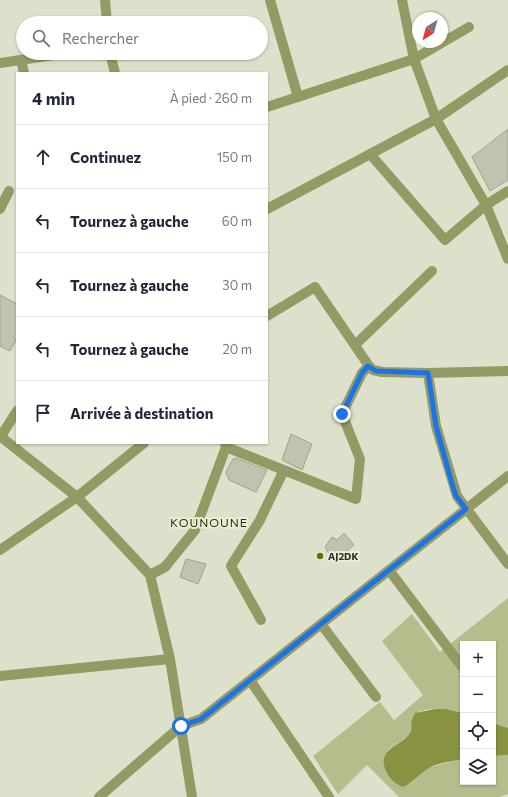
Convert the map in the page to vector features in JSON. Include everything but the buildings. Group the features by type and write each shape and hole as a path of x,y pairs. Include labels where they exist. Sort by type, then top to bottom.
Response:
{"street":[{"path":"105,0 106,16"},
{"path":"270,0 298,97"},
{"path":"402,0 414,59 436,119 486,205 508,259"},
{"path":"268,107 414,59 469,27"},
{"path":"0,63 21,60 24,72"},
{"path":"111,60 114,72"},
{"path":"268,208 436,119 508,70"},
{"path":"370,154 445,240 486,205 508,191"},
{"path":"0,209 9,191"},
{"path":"355,345 432,271"},
{"path":"268,315 315,287 368,366 376,371 428,373 508,371"},
{"path":"150,575 165,568 195,530 226,445 356,499 360,459 342,414 362,373 368,366"},
{"path":"428,373 436,426 456,496 508,564"},
{"path":"16,412 0,436 77,497 150,575 170,659 192,797"},
{"path":"0,550 77,497 143,444"},
{"path":"260,620 231,566 260,520 284,470"},
{"path":"99,797 181,726 201,719 508,476"},
{"path":"389,570 460,664"},
{"path":"321,624 376,697"},
{"path":"0,676 170,659"},
{"path":"250,680 330,797"}],"shaded area":[{"path":"508,598 508,728 496,724 496,641 460,641 460,712 445,709 427,709 416,713 408,736 389,749 384,757 384,766 409,785 430,767 460,760 460,785 496,785 496,756 508,755 508,794 499,797 399,797 367,765 338,794 313,756 380,702 394,720 423,695 382,641 412,614 440,652"},
{"path":"435,709 446,709 460,712 460,760 433,766 425,770 403,787 387,774 384,762 385,755 390,749 408,735 411,730 411,722 415,713"},
{"path":"496,724 508,728 508,755 496,756"}],"place":[{"name":"AJ2DK","path":"320,556"}],"district":[{"name":"KOUNOUNE","path":"209,523"}],"route":[{"path":"181,726 201,719 466,509 456,496 453,487 436,426 428,373 382,372 373,370 368,366 362,373 342,414"}]}
